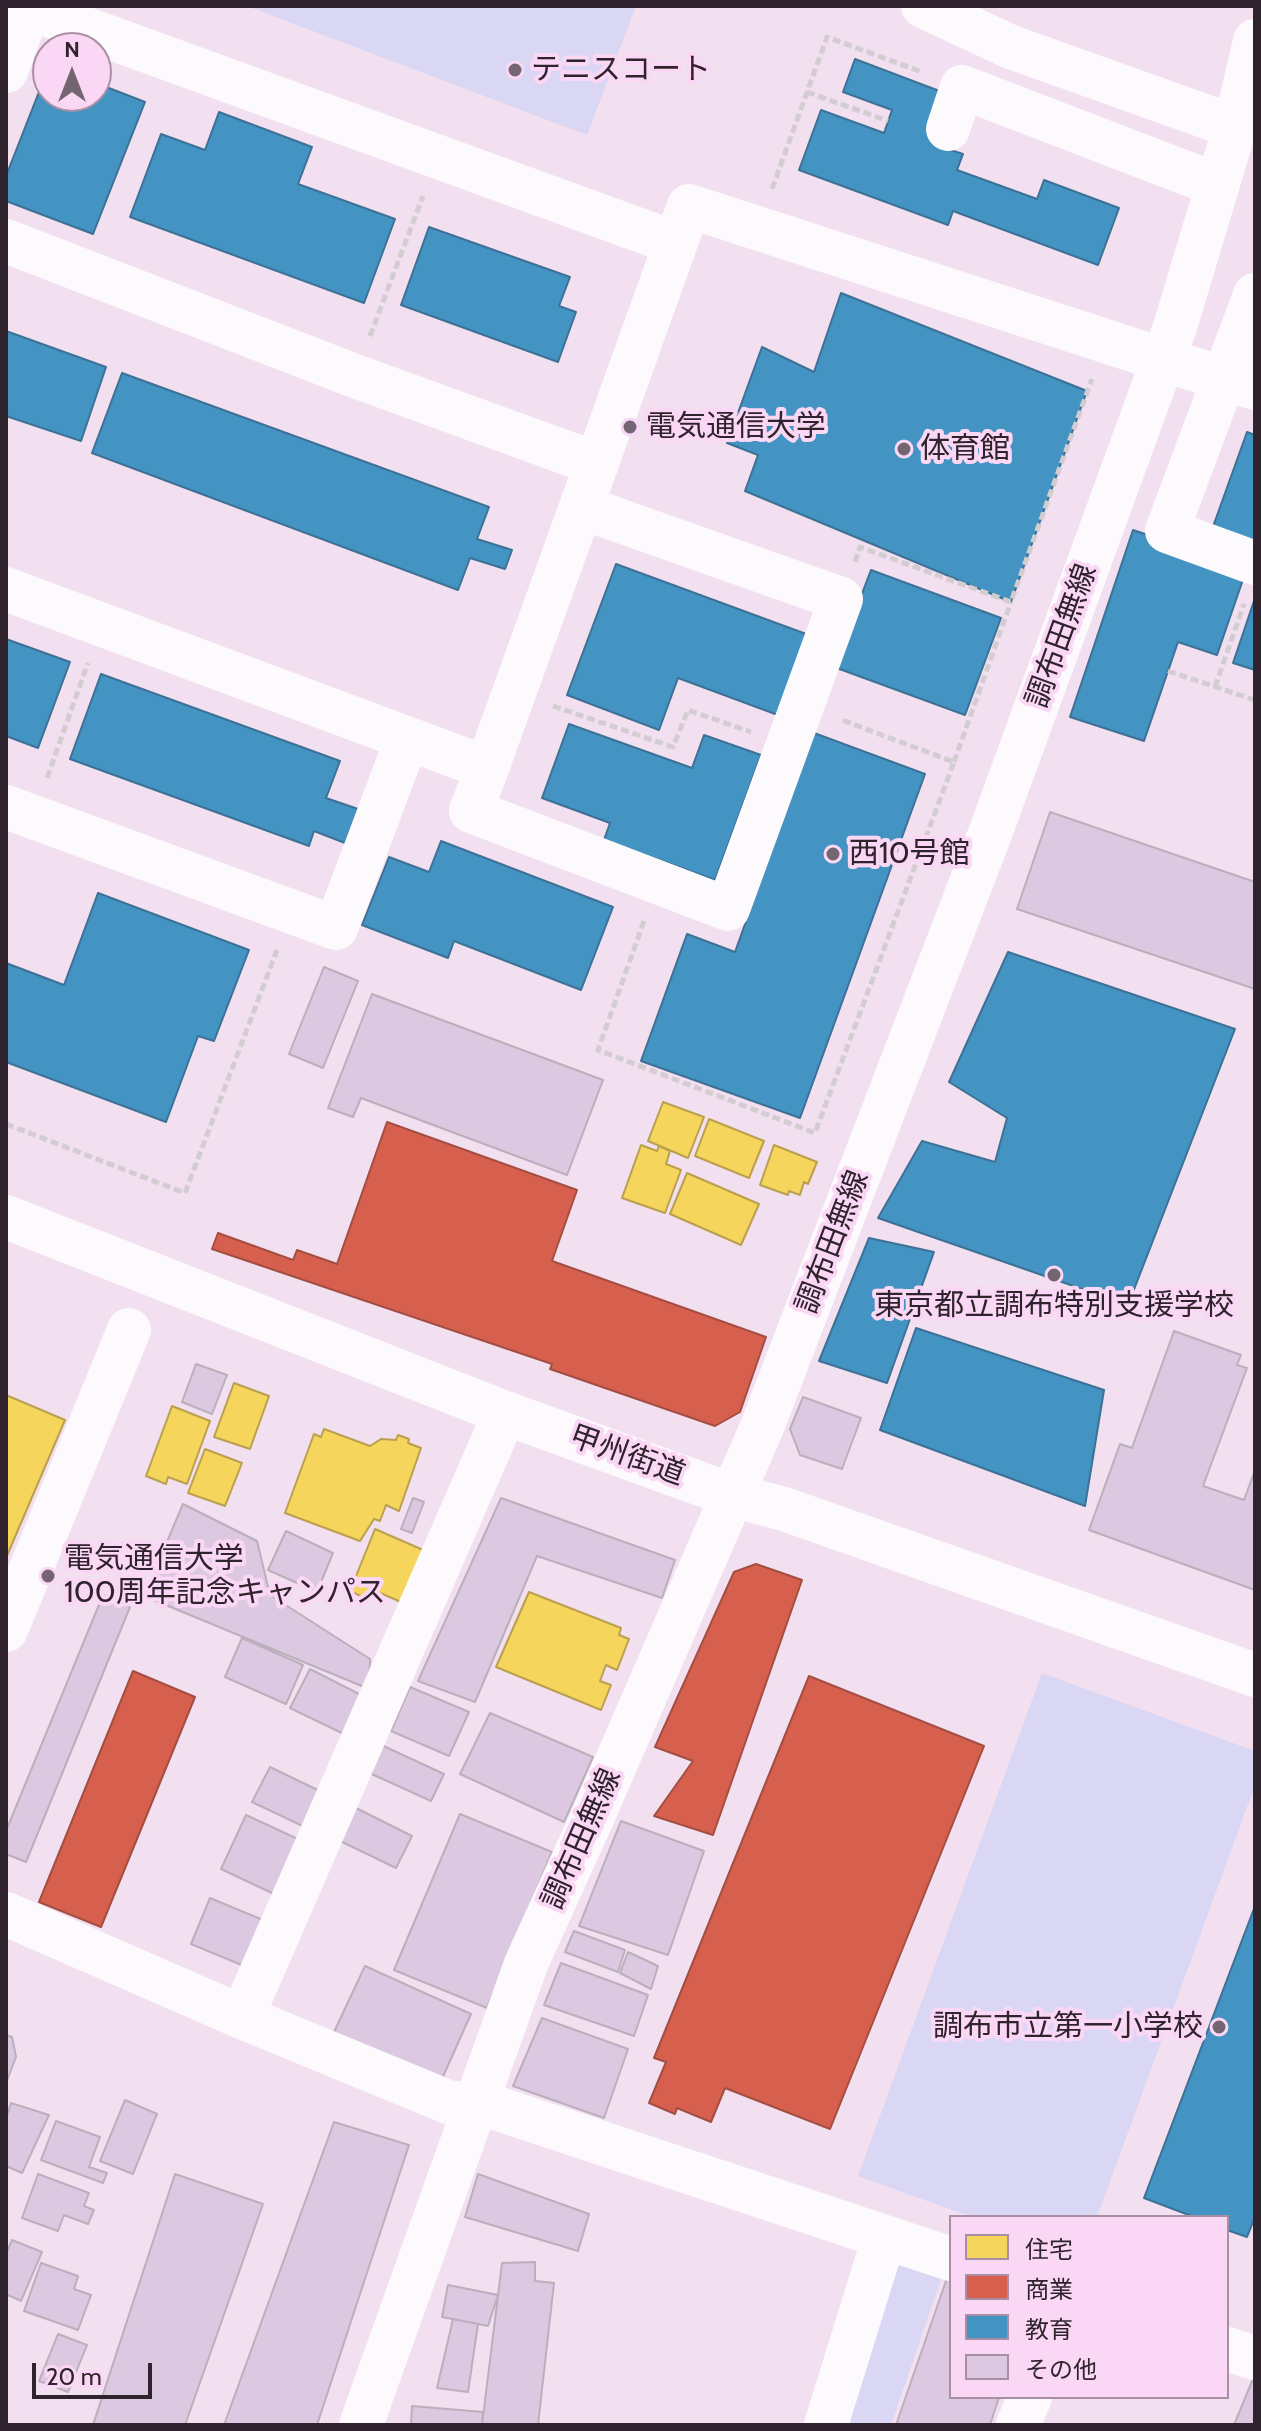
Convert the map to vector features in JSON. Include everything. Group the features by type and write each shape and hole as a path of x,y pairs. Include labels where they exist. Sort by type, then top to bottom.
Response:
{"main road":[{"path":"923,6 1011,47 1235,127"},
{"path":"6,71 29,7 675,243"},
{"name":"調布田無線","path":"361,2425 526,1964 767,1413 985,845 1164,360 1235,127 1255,41"},
{"path":"948,129 962,87 1217,185"},
{"path":"581,507 841,599 728,909 471,811 689,206 1240,382"},
{"path":"6,241 355,376 597,464"},
{"path":"1251,580 1167,531 1240,382 1255,295"},
{"path":"6,589 487,768"},
{"path":"20,812 336,928 407,739"},
{"name":"甲州街道","path":"6,1217 505,1413 731,1495 784,1509 1255,1675"},
{"path":"6,1630 129,1330"},
{"path":"242,2017 505,1413"},
{"path":"6,1914 242,2017 448,2102 499,2109 949,2258"},
{"path":"826,2425 884,2238"},
{"path":"1229,2350 1255,2358"},
{"path":"1018,2425 1029,2399"}],"path":[{"path":"758,227 827,37 962,87"},
{"path":"807,92 888,121"},
{"path":"355,376 437,157"},
{"path":"658,883 598,1050 815,1133 954,762 1106,340"},
{"path":"841,599 860,547 1011,602"},
{"path":"1215,687 1251,580"},
{"path":"1238,622 1246,625"},
{"path":"20,812 101,626"},
{"path":"1168,671 1255,700"},
{"path":"514,692 673,747 688,710 788,745"},
{"path":"803,705 954,762"},
{"path":"6,1124 185,1193 292,912"}],"shaded area":[{"name":"テニスコート","path":"247,6 636,6 587,135"},
{"path":"1042,1673 1255,1751 1255,1785 1098,2215 966,2215 858,2176"},
{"path":"887,2261 941,2279 891,2425 832,2425"}],"building: 住宅":[{"path":"663,1102 704,1117 688,1158 648,1141"},
{"path":"709,1119 764,1141 749,1178 695,1156"},
{"path":"641,1145 657,1151 659,1146 670,1151 666,1164 681,1170 665,1213 622,1198"},
{"path":"774,1145 817,1162 800,1195 789,1191 788,1195 760,1185"},
{"path":"687,1173 759,1204 741,1245 670,1214"},
{"path":"234,1383 269,1396 250,1449 214,1437"},
{"path":"6,1395 65,1420 6,1558"},
{"path":"172,1406 210,1421 187,1484 168,1477 166,1484 146,1476"},
{"path":"324,1429 370,1446 381,1439 396,1440 398,1435 421,1448 399,1511 386,1505 380,1521 374,1519 360,1541 285,1513 314,1434 321,1437"},
{"path":"205,1449 242,1463 225,1506 188,1493"},
{"path":"375,1529 430,1553 408,1605 371,1589 367,1599 350,1591"},
{"path":"529,1592 621,1628 619,1635 629,1639 617,1670 606,1665 600,1681 611,1685 601,1710 496,1667"}],"building: 商業":[{"path":"387,1122 577,1190 552,1261 766,1337 740,1412 715,1426 550,1369 552,1364 212,1249 218,1233 293,1260 297,1250 337,1264"},
{"path":"756,1564 802,1580 713,1835 654,1816 693,1761 655,1747 734,1572"},
{"path":"133,1671 195,1697 101,1927 39,1902"},
{"path":"809,1676 984,1746 830,2129 725,2088 711,2122 677,2108 675,2114 649,2103 666,2062 654,2058"}],"building: 教育":[{"path":"855,59 942,92 941,147 963,154 957,170 1037,199 1044,180 1119,208 1098,265 953,211 948,225 799,170 821,110 884,133 892,110 843,92"},
{"path":"112,89 145,102 93,234 6,201 6,176 32,110 112,112"},
{"path":"219,112 312,147 298,184 395,219 364,303 130,217 161,134 205,150"},
{"path":"429,227 570,277 559,306 576,312 558,362 401,305"},
{"name":"体育館","path":"841,293 1087,391 1011,602 745,491 758,455 727,443 762,347 814,372"},
{"path":"6,331 106,367 81,441 6,416"},
{"path":"122,373 489,507 477,539 512,550 505,569 470,558 458,590 92,453"},
{"path":"1247,432 1255,435 1255,551 1210,535"},
{"path":"1133,530 1247,568 1217,655 1178,642 1144,741 1070,717"},
{"path":"616,564 817,638 786,718 678,678 659,730 567,695"},
{"path":"871,570 1001,618 965,715 834,667"},
{"path":"1255,598 1255,670 1233,663"},
{"path":"6,639 70,662 38,748 6,736"},
{"path":"101,674 340,761 326,798 358,809 345,843 314,831 309,846 70,759"},
{"path":"569,724 692,768 704,735 761,755 715,880 604,840 610,823 542,798"},
{"name":"西10号館","path":"814,733 925,774 800,1118 641,1061 687,934 735,952"},
{"path":"441,841 613,907 581,990 454,941 448,958 362,925 389,857 429,872"},
{"path":"98,893 249,950 214,1041 198,1036 166,1122 6,1062 6,963 64,985"},
{"path":"1008,952 1235,1029 1128,1305 878,1218 922,1141 995,1162 1007,1118 949,1082"},
{"path":"869,1238 934,1252 887,1383 819,1361"},
{"path":"916,1328 1104,1390 1085,1506 880,1430"},
{"name":"調布市立第一小学校","path":"1255,1906 1255,2217 1247,2237 1229,2231 1229,2215 1189,2215 1144,2198"}],"building: その他":[{"path":"1050,812 1255,882 1255,989 1017,909"},
{"path":"324,967 358,981 323,1068 289,1054"},
{"path":"372,994 603,1080 567,1175 361,1098 353,1117 328,1108"},
{"path":"1174,1331 1241,1355 1237,1365 1247,1368 1203,1486 1244,1500 1255,1470 1255,1590 1089,1530 1120,1444 1132,1448"},
{"path":"196,1364 227,1375 212,1414 182,1402"},
{"path":"803,1397 861,1418 842,1469 800,1455 790,1429"},
{"path":"413,1498 424,1502 412,1533 401,1529"},
{"path":"501,1498 675,1560 662,1598 537,1556 475,1702 418,1681"},
{"path":"183,1504 257,1541 270,1595 370,1659 369,1689 144,1596"},
{"path":"286,1531 333,1553 317,1592 268,1570"},
{"path":"103,1595 130,1607 26,1862 6,1854 6,1831"},
{"path":"242,1638 303,1665 286,1704 225,1677"},
{"path":"310,1669 365,1697 346,1735 290,1708"},
{"path":"410,1687 469,1712 449,1756 391,1731"},
{"path":"490,1713 593,1757 564,1822 460,1774"},
{"path":"377,1743 444,1774 431,1801 365,1771"},
{"path":"270,1767 326,1794 309,1829 252,1802"},
{"path":"352,1806 412,1836 396,1868 336,1839"},
{"path":"460,1814 552,1852 487,2008 394,1970"},
{"path":"246,1815 300,1840 274,1894 221,1869"},
{"path":"621,1821 704,1851 668,1955 579,1926"},
{"path":"210,1898 263,1920 244,1966 191,1944"},
{"path":"574,1931 625,1950 618,1972 565,1952"},
{"path":"628,1952 658,1966 651,1989 620,1973"},
{"path":"561,1963 648,1995 634,2036 544,2005"},
{"path":"365,1966 471,2014 441,2081 334,2032"},
{"path":"542,2018 628,2049 604,2118 513,2086"},
{"path":"6,2035 12,2037 16,2057 6,2083"},
{"path":"125,2100 157,2114 133,2174 100,2161"},
{"path":"11,2103 49,2115 22,2173 6,2166 6,2119"},
{"path":"56,2121 100,2137 89,2167 107,2173 103,2183 41,2160"},
{"path":"334,2122 409,2145 317,2425 224,2425"},
{"path":"38,2174 89,2193 84,2206 94,2210 88,2224 64,2215 58,2231 22,2218"},
{"path":"175,2174 263,2204 185,2425 93,2425"},
{"path":"478,2174 589,2214 578,2251 465,2217"},
{"path":"12,2240 42,2252 21,2301 6,2294 6,2254"},
{"path":"535,2262 535,2281 554,2283 538,2425 482,2425 502,2263"},
{"path":"41,2263 78,2276 74,2289 91,2295 78,2330 24,2311"},
{"path":"947,2278 949,2399 998,2399 990,2425 896,2425"},
{"path":"448,2285 498,2295 488,2326 442,2317"},
{"path":"453,2319 478,2324 468,2392 437,2388"},
{"path":"58,2334 87,2345 68,2392 39,2381"},
{"path":"1255,2374 1255,2425 1234,2425"},
{"path":"412,2406 483,2412 482,2425 411,2425"}],"place":[{"name":"テニスコート","path":"515,70"},
{"name":"電気通信大学","path":"630,427"},
{"name":"体育館","path":"904,449"},
{"name":"西10号館","path":"833,854"},
{"name":"東京都立調布特別支援学校","path":"1054,1275"},
{"name":"電気通信大学 100周年記念キャンパス","path":"48,1576"},
{"name":"調布市立第一小学校","path":"1219,2027"}]}
